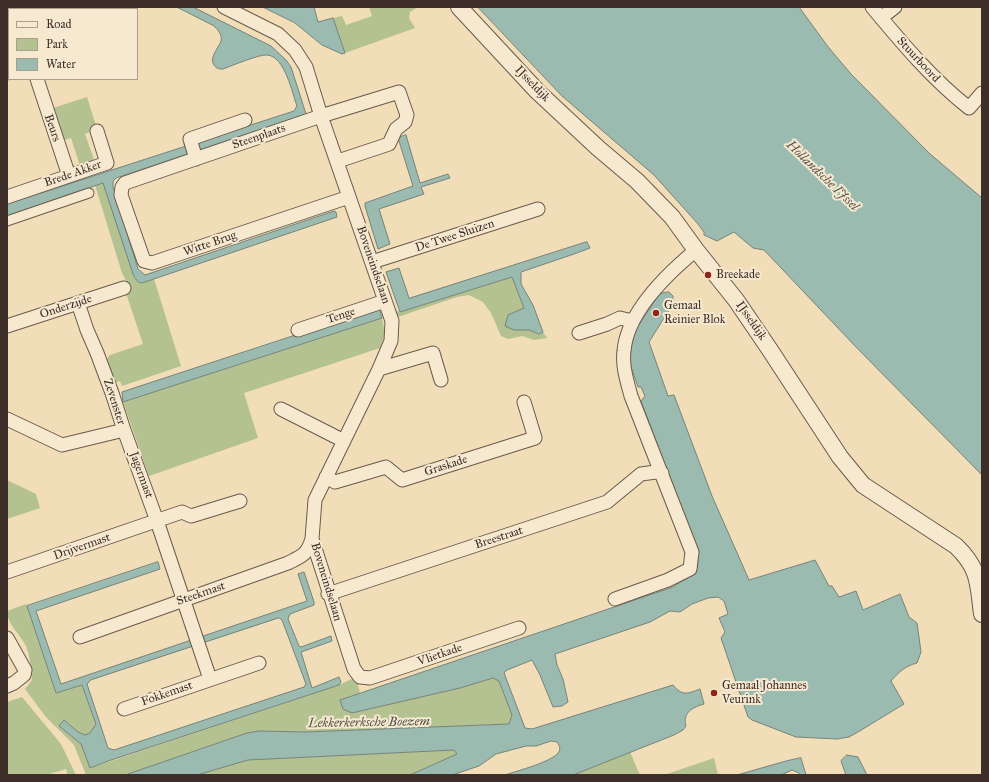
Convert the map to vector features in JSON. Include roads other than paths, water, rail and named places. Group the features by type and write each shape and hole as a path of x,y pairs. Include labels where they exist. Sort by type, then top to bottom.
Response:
{"street":[{"name":"Boveneindselaan","path":"224,7 278,34 295,50 306,67 321,116 338,161 392,321 391,341 379,369 315,500 312,539 328,594 354,669 360,677"},
{"name":"IJsseldijk","path":"459,7 538,92 598,148 637,181 672,217 736,300 840,457 863,485 956,546 965,555 977,576 982,614"},
{"name":"Stuurboord","path":"872,7 902,44 949,93 969,108 982,93"},
{"path":"881,18 895,7"},
{"name":"Beurs","path":"37,80 69,176"},
{"path":"321,116 399,92 407,115 405,122 396,129 389,144 338,161"},
{"name":"Steenplaats","path":"191,147 321,116"},
{"name":"Steenplaats","path":"122,187 125,183 244,120"},
{"name":"Brede Akker","path":"7,197 108,163 97,131"},
{"name":"Witte Brug","path":"122,187 121,195 144,260 152,263 349,197"},
{"name":"Brede Akker","path":"7,221 89,194"},
{"name":"De Twee Sluizen","path":"372,262 538,209"},
{"path":"615,599 668,580 690,569 692,552 626,379 623,352 625,339 632,321 643,305 664,280 696,250"},
{"name":"Onderzijde","path":"7,326 124,288"},
{"name":"Tenge","path":"298,330 385,301"},
{"name":"Zevenster","path":"7,419 62,445 124,430 98,353 87,330 78,303"},
{"path":"579,333 620,318 632,321"},
{"path":"379,369 433,353 441,380"},
{"name":"Graskade","path":"326,477 335,482 386,467 402,480 535,438 524,402"},
{"path":"281,409 344,441"},
{"name":"Jagermast","path":"124,430 184,599"},
{"name":"Breestraat","path":"328,594 607,502 641,474 656,472 662,473"},
{"path":"157,521 182,512 192,516 240,501"},
{"name":"Drijvermast","path":"7,572 157,521"},
{"name":"Steekmast","path":"80,637 288,563 297,559 308,550 312,539"},
{"path":"184,599 210,679"},
{"name":"Vlietkade","path":"360,677 370,678 519,628"},
{"path":"7,638 25,670 24,675 14,683 7,686"},
{"name":"Fokkemast","path":"124,709 259,663"}],"water":[{"path":"177,7 193,7 271,46 286,60 291,67 306,114 116,178 113,181 113,187 138,269 145,275 334,211 336,212 337,217 142,283 136,280 133,274 103,183 7,216 7,204 294,111 297,106 287,76 279,62 273,57 263,55 245,60 223,69 216,67 213,64 213,57 221,42 221,35 214,26"},
{"path":"263,7 314,7 318,22 333,18 345,53 342,54 322,45 295,23"},
{"name":"Hollandsche IJssel","path":"478,7 799,7 829,48 851,74 929,153 982,198 982,475 855,346 764,250 753,248 734,232 717,241 704,235 704,232 698,224 654,175 562,96"},
{"path":"406,135 420,183 448,174 450,178 421,187 424,194 379,209 390,244 378,249 365,203 413,186 398,138"},
{"path":"587,242 590,248 521,272 521,284 533,305 543,332 539,334 529,330 514,330 505,326 508,315 524,308 512,277 400,312 386,272 399,268 409,298"},
{"path":"669,292 673,296 673,304 649,342 668,396 674,395 712,496 749,580 815,560 829,586 832,586 839,597 856,591 863,610 900,594 909,617 917,623 921,652 917,663 902,670 891,681 904,704 849,737 837,739 796,737 752,720 748,717 721,638 725,632 719,618 728,614 724,601 718,597 708,598 692,604 680,612 670,611 650,622 555,654 568,702 562,706 553,707 532,660 507,670 504,673 525,728 532,729 673,685 679,691 685,693 700,689 704,704 689,711 685,721 686,726 683,730 674,735 573,775 505,775 533,766 554,756 560,751 560,748 557,742 551,741 536,746 526,746 496,754 479,766 452,775 410,775 457,754 454,750 248,760 197,775 125,775 247,733 259,731 305,732 509,724 512,715 499,681 493,678 460,688 352,713 343,709 340,700 673,587 694,573 698,565 697,550 641,401 645,396 641,387 638,387 630,364 630,348 633,334 659,294"},
{"path":"379,308 382,318 123,402 122,392"},
{"path":"158,562 160,569 36,611 61,684 307,601 298,574 304,572 314,605 290,614 288,619 299,646 301,647 331,636 332,641 301,652 312,688 339,677 341,682 339,685 90,768 81,744 59,726 64,720 78,732 85,735 90,733 96,724 82,685 56,693 27,606","holes":["279,618 282,620 306,684 304,687 114,750 108,748 87,684 91,680"]},
{"path":"847,755 858,757 867,775 846,775 841,761"},
{"path":"801,758 806,775 800,775 792,770 781,775 737,775 786,761"}],"place":[{"name":"Breekade","path":"708,275"},
{"name":"Gemaal Reinier Blok","path":"656,313"},
{"name":"Gemaal Johannes Veurink","path":"714,693"}],"water label":[{"name":"Lekkerkerksche Boezem","path":"369,723"}]}
